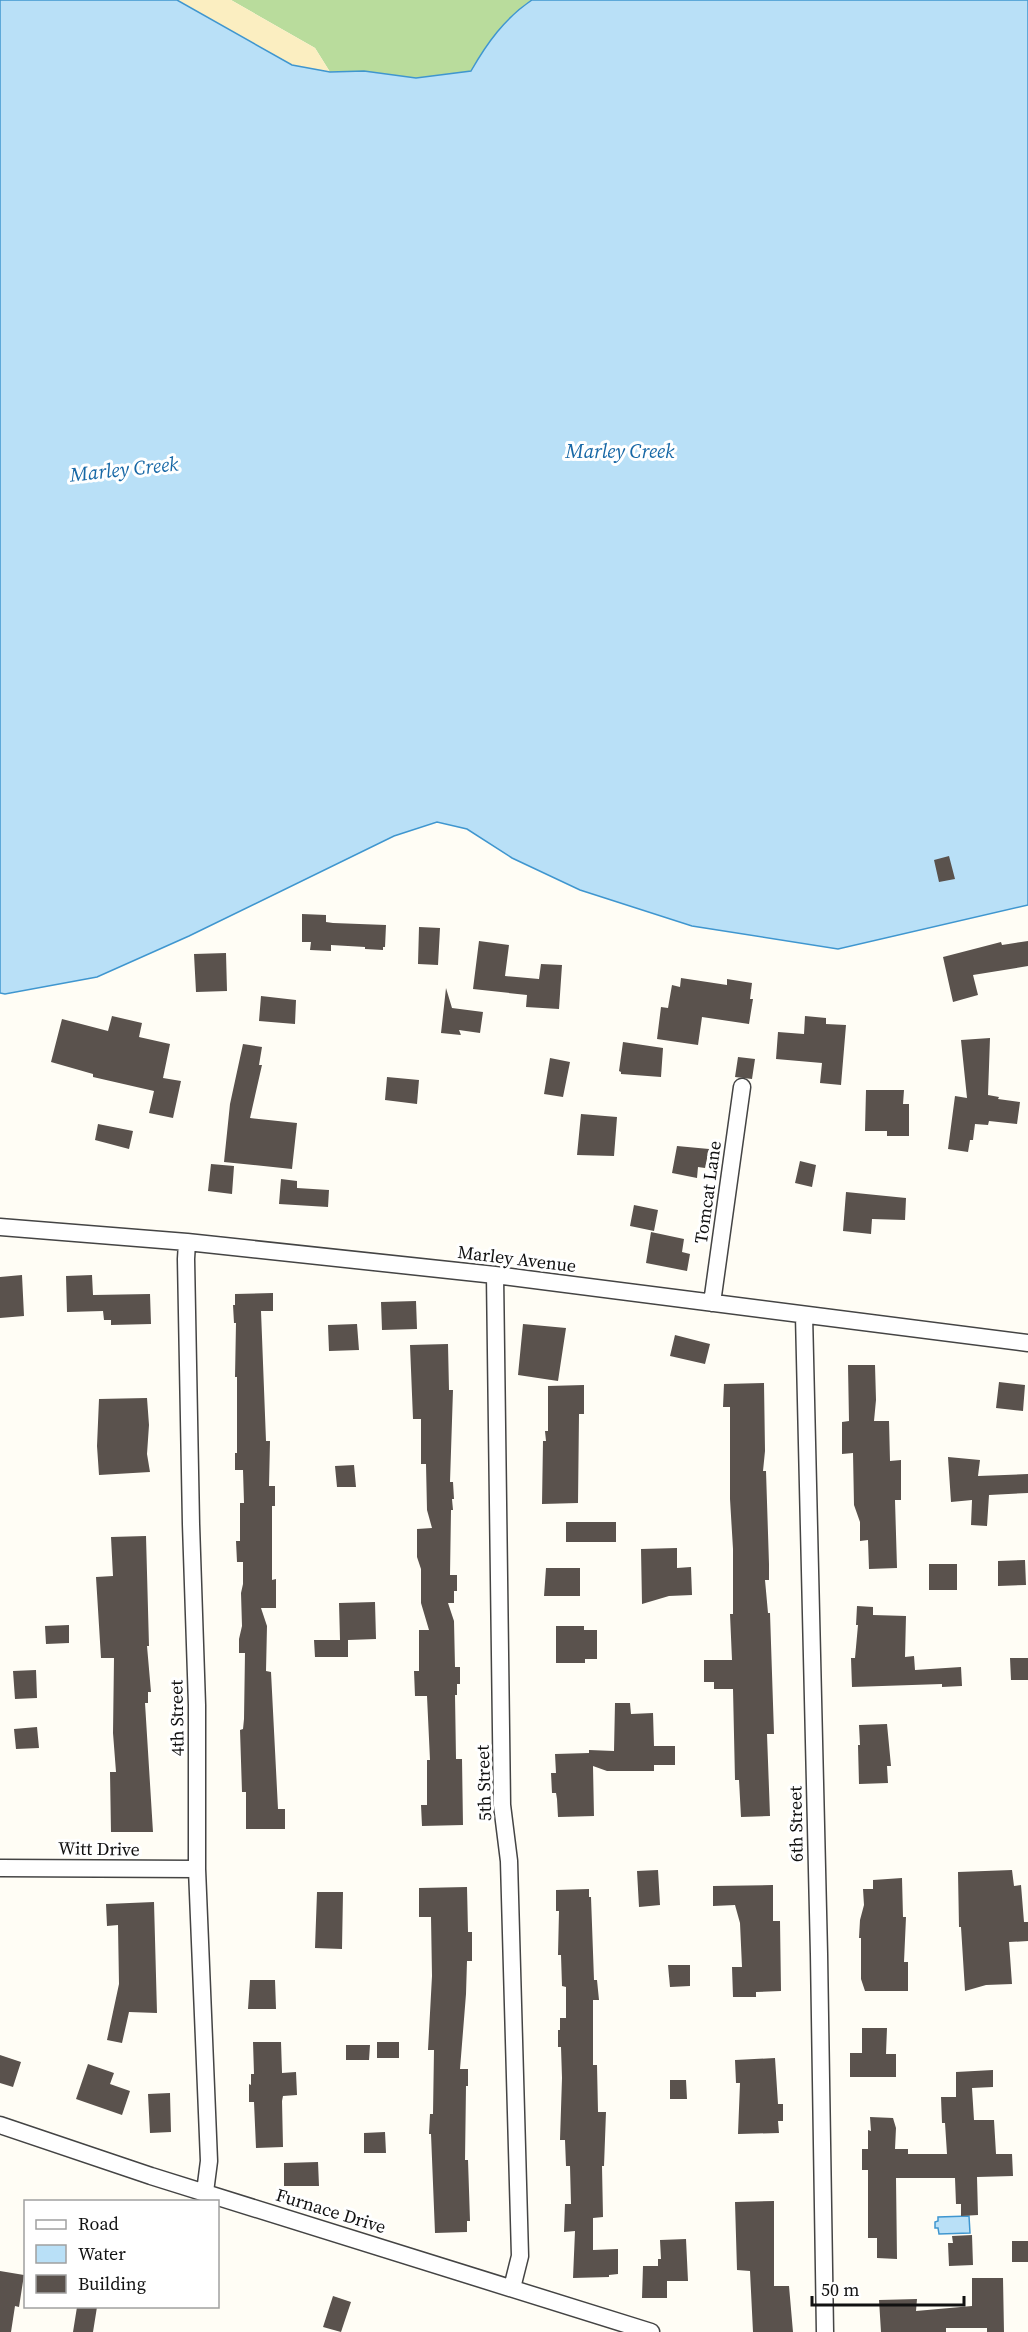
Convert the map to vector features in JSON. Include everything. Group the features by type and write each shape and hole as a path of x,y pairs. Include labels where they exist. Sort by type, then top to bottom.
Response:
{"street":[{"name":"Tomcat Lane","path":"712,1303 742,1087"},
{"name":"Marley Avenue","path":"0,1227 187,1242 495,1275 1028,1342"},
{"name":"4th Street","path":"187,1242 191,1524 197,1705 197,1869 209,2160 205,2192"},
{"name":"5th Street","path":"495,1275 502,1805 509,1861 520,2256 512,2288"},
{"name":"6th Street","path":"804,1315 819,1954 825,2332"},
{"name":"Witt Drive","path":"0,1868 197,1869"},
{"name":"Furnace Drive","path":"0,2125 651,2332"}],"green space":[{"path":"231,0 532,0 497,32 471,71 416,78 364,71 330,72 315,48"}],"sand":[{"path":"177,0 231,0 315,48 330,72 292,65"}],"water":[{"name":"Marley Creek","path":"0,0 177,0 292,65 330,72 364,71 416,78 471,71 497,32 532,0 1028,0 1028,905 838,949 692,926 580,890 512,858 467,829 437,822 394,836 189,936 97,977 5,994 0,993"},
{"path":"969,2216 970,2233 939,2234 938,2228 935,2228 938,2217"}],"building":[{"path":"949,856 955,879 939,882 934,860"},
{"path":"302,914 326,915 326,922 333,923 386,925 385,947 383,950 331,945 331,951 310,950 311,942 302,942"},
{"path":"419,927 440,928 438,965 418,964"},
{"path":"479,941 509,945 505,976 539,979 541,964 562,965 559,1009 526,1007 527,995 473,989"},
{"path":"1028,941 1028,966 973,975 978,995 953,1002 943,957 1001,942 1002,945"},
{"path":"226,953 227,991 196,992 194,954"},
{"path":"681,978 727,985 727,979 752,983 750,999 753,999 749,1024 702,1017 698,1045 657,1039 661,1007 668,1008 672,985 680,987"},
{"path":"446,988 452,1008 483,1012 480,1033 459,1030 461,1035 441,1033"},
{"path":"261,996 296,1000 295,1024 259,1021"},
{"path":"112,1016 142,1023 139,1037 170,1044 163,1078 181,1081 173,1118 149,1113 154,1091 93,1077 93,1074 51,1062 62,1019 108,1031"},
{"path":"805,1016 826,1018 826,1024 846,1025 841,1085 820,1083 822,1063 776,1059 778,1032 804,1034"},
{"path":"990,1038 988,1095 1020,1102 1017,1124 989,1121 988,1125 975,1124 973,1140 970,1140 968,1152 948,1149 955,1096 967,1098 961,1040"},
{"path":"623,1042 663,1048 661,1077 621,1074 619,1071"},
{"path":"243,1044 262,1047 259,1065 262,1065 250,1118 297,1123 292,1169 224,1162 230,1104"},
{"path":"738,1057 755,1059 752,1079 735,1077"},
{"path":"550,1058 570,1062 563,1097 544,1094"},
{"path":"387,1077 419,1080 417,1104 385,1100"},
{"path":"866,1090 904,1090 903,1104 909,1104 909,1136 887,1136 887,1131 865,1131"},
{"path":"581,1114 617,1117 614,1156 577,1155"},
{"path":"98,1124 133,1131 129,1149 95,1140"},
{"path":"677,1146 709,1149 705,1168 698,1167 697,1178 672,1173"},
{"path":"800,1161 816,1165 812,1187 795,1183"},
{"path":"211,1164 234,1166 232,1194 208,1191"},
{"path":"281,1179 297,1181 297,1188 329,1190 328,1207 279,1204"},
{"path":"846,1192 906,1198 905,1220 872,1219 871,1234 843,1231"},
{"path":"634,1205 658,1210 654,1231 630,1226"},
{"path":"651,1232 684,1239 682,1252 690,1254 687,1271 646,1263"},
{"path":"22,1275 24,1316 0,1318 0,1277"},
{"path":"92,1275 93,1295 150,1294 151,1324 111,1325 111,1320 104,1320 103,1311 67,1312 66,1276"},
{"path":"273,1293 273,1311 261,1311 266,1441 270,1441 269,1486 275,1486 275,1506 272,1506 272,1580 276,1579 276,1608 261,1608 267,1626 266,1671 271,1672 278,1809 285,1809 285,1829 246,1829 246,1792 242,1792 240,1730 243,1729 244,1719 245,1653 239,1653 242,1626 243,1562 237,1562 236,1541 240,1541 240,1503 244,1503 243,1470 235,1470 237,1377 235,1377 236,1323 234,1323 233,1305 235,1305 235,1294"},
{"path":"416,1301 417,1329 382,1330 381,1302"},
{"path":"357,1324 359,1350 329,1351 328,1325"},
{"path":"523,1324 566,1328 558,1381 518,1375"},
{"path":"675,1335 710,1344 705,1364 670,1356"},
{"path":"448,1344 449,1390 453,1390 450,1482 453,1482 454,1499 452,1499 453,1510 451,1510 450,1575 457,1575 457,1591 454,1591 454,1603 448,1603 454,1621 455,1667 460,1667 460,1684 457,1684 457,1695 455,1695 456,1759 462,1759 463,1825 422,1826 421,1805 427,1805 427,1760 430,1760 427,1696 415,1696 414,1671 419,1671 419,1630 429,1630 421,1603 421,1569 417,1557 417,1529 432,1528 427,1510 426,1464 421,1464 421,1419 413,1419 410,1345"},
{"path":"848,1365 875,1365 874,1421 889,1421 890,1461 901,1460 901,1500 895,1500 897,1568 869,1569 868,1540 860,1541 860,1522 854,1505 853,1453 842,1454 842,1422 849,1421"},
{"path":"999,1382 1025,1385 1023,1411 996,1408"},
{"path":"764,1383 763,1471 766,1471 769,1564 769,1580 765,1580 768,1613 770,1613 774,1734 767,1734 770,1816 741,1817 739,1780 735,1780 733,1689 714,1689 714,1682 704,1682 704,1660 732,1660 730,1614 733,1614 733,1549 730,1499 730,1407 723,1407 724,1384"},
{"path":"584,1385 584,1414 579,1414 578,1503 542,1504 543,1441 546,1441 545,1431 548,1431 548,1386"},
{"path":"147,1398 149,1425 147,1454 150,1472 99,1475 97,1446 99,1399"},
{"path":"948,1457 980,1460 978,1476 1028,1474 1028,1493 989,1495 987,1526 971,1525 972,1500 951,1502"},
{"path":"354,1465 356,1487 337,1487 335,1466"},
{"path":"566,1522 616,1522 616,1542 566,1542"},
{"path":"146,1536 149,1646 147,1646 151,1692 148,1692 148,1703 145,1703 153,1832 111,1832 110,1772 116,1772 113,1733 114,1658 101,1658 96,1577 113,1576 111,1537"},
{"path":"677,1548 677,1568 691,1567 692,1595 669,1596 642,1604 641,1549"},
{"path":"1025,1560 1026,1585 998,1586 998,1561"},
{"path":"929,1564 957,1564 957,1590 929,1590"},
{"path":"546,1568 580,1568 580,1596 544,1596"},
{"path":"375,1602 376,1639 348,1640 348,1657 315,1657 314,1640 340,1640 339,1603"},
{"path":"857,1606 873,1607 873,1615 906,1616 905,1657 914,1656 915,1670 961,1667 962,1686 942,1687 942,1684 852,1687 851,1658 855,1658"},
{"path":"69,1625 69,1643 46,1644 45,1626"},
{"path":"556,1626 584,1626 584,1630 597,1630 597,1659 585,1659 585,1663 556,1663"},
{"path":"1010,1658 1028,1658 1028,1680 1011,1680"},
{"path":"36,1670 37,1698 15,1699 13,1671"},
{"path":"615,1703 630,1703 631,1714 653,1713 654,1746 675,1746 675,1765 654,1765 654,1771 607,1771 593,1766 594,1816 558,1817 556,1793 552,1793 551,1773 556,1773 555,1754 589,1753 589,1750 614,1751"},
{"path":"887,1724 891,1766 887,1766 888,1783 859,1784 859,1725"},
{"path":"37,1727 39,1748 16,1749 14,1729"},
{"path":"658,1870 660,1905 639,1907 637,1871"},
{"path":"1012,1870 1014,1886 1021,1885 1024,1922 1028,1922 1028,1941 1009,1942 1012,1984 986,1985 965,1991 961,1927 959,1927 958,1872"},
{"path":"902,1878 903,1917 906,1917 904,1962 908,1962 908,1991 865,1991 861,1979 861,1938 859,1938 864,1905 863,1889 873,1889 873,1880"},
{"path":"773,1885 773,1921 780,1921 781,1991 756,1992 756,1997 733,1997 732,1967 742,1967 740,1923 735,1905 713,1906 713,1886"},
{"path":"467,1887 468,1932 472,1932 472,1961 467,1961 460,2069 468,2069 465,2160 468,2160 470,2221 467,2221 467,2232 435,2233 431,2134 429,2134 430,2114 433,2114 434,2050 428,2050 432,1976 431,1917 419,1917 419,1888"},
{"path":"589,1889 594,1980 597,1980 599,2000 593,2000 593,2065 597,2065 598,2112 606,2112 604,2166 602,2166 603,2217 593,2218 593,2250 618,2249 618,2274 609,2275 609,2277 573,2278 575,2231 564,2232 565,2204 571,2204 570,2166 566,2166 565,2140 560,2140 562,2078 558,2030 560,2030 560,2018 566,2018 566,1987 562,1986 561,1955 558,1955 559,1911 556,1911 556,1890"},
{"path":"317,1892 343,1892 342,1949 315,1948"},
{"path":"154,1902 157,2013 129,2012 122,2043 107,2040 119,1984 118,1925 107,1926 106,1904"},
{"path":"668,1965 690,1965 690,1986 670,1987"},
{"path":"250,1980 275,1980 276,2009 248,2009"},
{"path":"862,2028 887,2028 886,2054 896,2054 896,2077 850,2077 850,2053 862,2053"},
{"path":"253,2042 281,2042 282,2073 296,2072 297,2095 283,2096 282,2101 283,2147 256,2148 254,2102 249,2102 249,2084 251,2085 251,2074 254,2074"},
{"path":"377,2042 399,2042 399,2058 377,2058"},
{"path":"346,2045 370,2045 369,2060 346,2060"},
{"path":"0,2055 21,2062 13,2087 0,2083"},
{"path":"775,2058 778,2104 783,2104 783,2121 778,2121 779,2133 738,2134 740,2083 736,2083 735,2060"},
{"path":"88,2064 114,2073 110,2084 130,2091 122,2115 76,2099"},
{"path":"993,2070 993,2087 972,2088 974,2120 994,2120 996,2154 1012,2154 1013,2176 977,2177 978,2215 961,2216 961,2204 956,2204 955,2178 896,2178 897,2259 877,2258 877,2238 868,2238 868,2170 862,2170 862,2149 868,2149 868,2130 871,2131 870,2117 893,2118 896,2128 895,2149 908,2149 908,2154 947,2154 941,2097 956,2097 956,2072"},
{"path":"670,2080 686,2080 687,2099 670,2099"},
{"path":"170,2093 171,2132 150,2133 148,2094"},
{"path":"385,2132 386,2153 364,2153 364,2133"},
{"path":"318,2162 319,2186 284,2186 284,2163"},
{"path":"774,2201 774,2286 789,2286 793,2332 753,2332 750,2271 737,2270 735,2202"},
{"path":"972,2235 973,2265 949,2266 948,2243 953,2243 952,2236"},
{"path":"686,2239 688,2281 667,2281 667,2298 642,2298 643,2266 658,2266 658,2259 661,2259 660,2240"},
{"path":"1012,2241 1028,2241 1028,2262 1012,2262"},
{"path":"0,2271 24,2275 19,2307 15,2306 11,2332 0,2332"},
{"path":"972,2278 1003,2278 1004,2332 987,2332 987,2328 946,2328 946,2332 881,2332 879,2300 917,2299 916,2311 972,2306"},
{"path":"333,2296 351,2302 341,2332 323,2327"},
{"path":"77,2308 97,2308 93,2332 73,2332"}]}
